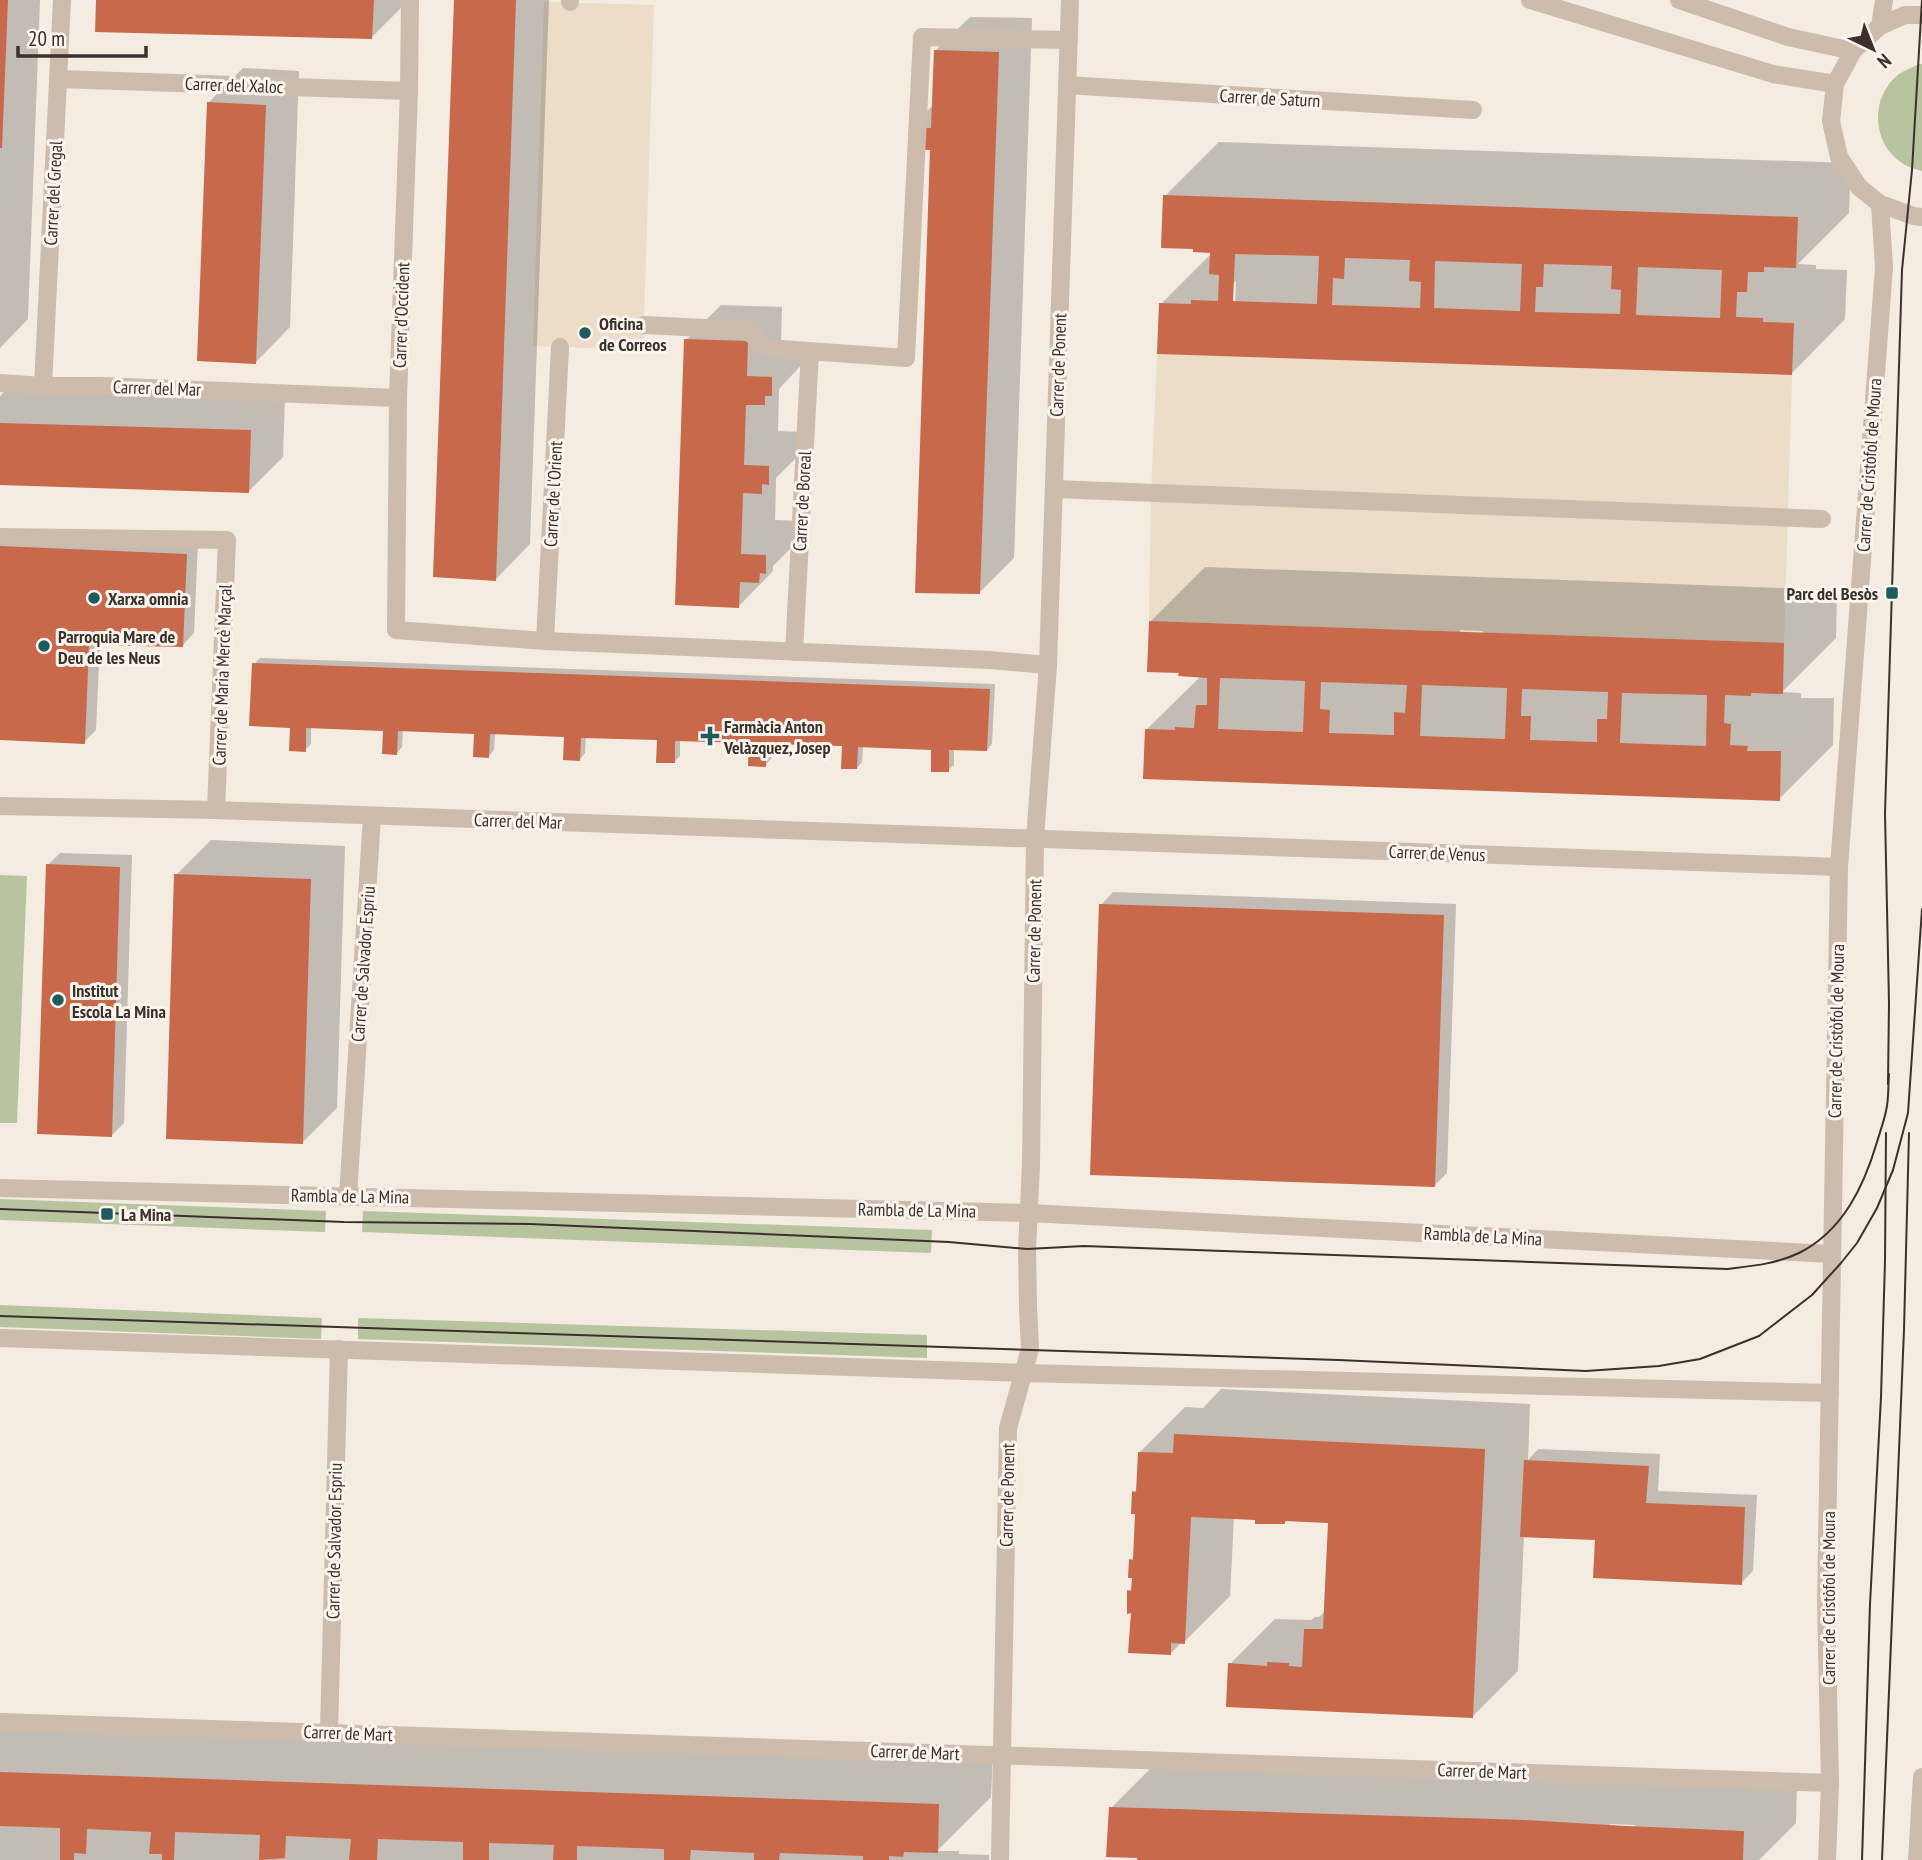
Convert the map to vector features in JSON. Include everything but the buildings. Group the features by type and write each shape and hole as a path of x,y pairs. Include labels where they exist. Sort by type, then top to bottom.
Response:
{"street":[{"name":"Carrer del Gregal","path":"43,386 62,0"},
{"name":"Carrer d'Occident","path":"410,0 398,398 396,630 545,641"},
{"name":"Carrer de Ponent","path":"1000,1860 1008,1428 1030,1349 1028,1307 1035,838 1048,665 1070,0"},
{"path":"1530,0 1773,74 1835,84"},
{"path":"1679,0 1788,37 1853,51"},
{"path":"1880,26 1884,0"},
{"path":"1922,15 1905,15 1880,26 1853,51 1835,84 1830,121 1839,157 1859,187 1880,204 1922,217"},
{"path":"644,325 747,330 766,348 906,358 922,37 1069,40"},
{"name":"Carrer del Xaloc","path":"59,79 409,91"},
{"name":"Carrer de Saturn","path":"1067,85 1473,110"},
{"name":"Carrer de Cristòfol de Moura","path":"1827,1860 1830,1783 1826,1601 1839,867 1884,267 1880,204"},
{"name":"Carrer de l'Orient","path":"545,641 560,347"},
{"name":"Carrer de Boreal","path":"794,652 810,351"},
{"name":"Carrer del Mar","path":"0,383 398,398"},
{"path":"1054,489 1822,519"},
{"name":"Carrer de Maria Mercè Marçal","path":"0,537 227,540 216,810"},
{"path":"545,641 990,660 1048,665"},
{"name":"Carrer del Mar","path":"0,806 216,810 1035,838"},
{"name":"Carrer de Salvador Espriu","path":"348,1196 372,816"},
{"name":"Carrer de Venus","path":"1035,838 1839,867"},
{"name":"Rambla de La Mina","path":"0,1188 1029,1213 1832,1254"},
{"path":"0,1338 1024,1373 1830,1393"},
{"name":"Carrer de Salvador Espriu","path":"329,1732 339,1349"},
{"name":"Carrer de Mart","path":"0,1722 1830,1783"},
{"path":"1917,1860 1922,1777"}],"green space":[{"path":"1922,64 1922,171 1904,164 1892,154 1884,144 1878,119 1883,94 1890,83 1899,74"},
{"path":"0,875 27,876 17,1123 0,1123"},
{"path":"0,1199 326,1211 325,1232 0,1220"},
{"path":"363,1211 932,1230 931,1253 362,1232"},
{"path":"0,1305 322,1318 321,1339 0,1327"},
{"path":"358,1318 927,1335 927,1358 358,1339"}],"shaded area":[{"path":"544,2 654,5 643,350 533,346"},
{"path":"1157,354 1792,375 1784,643 1149,621"}],"tram line":[{"path":"1888,1084 1885,813 1902,270 1912,170 1922,0"},
{"path":"0,1316 1338,1360 1586,1371 1659,1366 1700,1359 1759,1336 1812,1295 1857,1243 1877,1208 1893,1170 1908,1113 1922,909"},
{"path":"0,1209 344,1222 530,1224 949,1242 1027,1249 1084,1246 1727,1269 1755,1266 1790,1257 1814,1244 1840,1220 1858,1191 1872,1158 1887,1106 1889,1074"},
{"path":"1862,1860 1870,1604 1881,1397 1886,1133"},
{"path":"1882,1860 1904,1330 1909,1133"}],"place":[{"name":"Oficina de Correos","path":"585,333"},
{"name":"Parc del Besòs","path":"1892,593"},
{"name":"Xarxa omnia","path":"94,598"},
{"name":"Parroquia Mare de Deu de les Neus","path":"44,646"},
{"name":"Farmàcia Anton Velàzquez, Josep","path":"710,736"},
{"name":"Institut Escola La Mina","path":"58,1000"},
{"name":"La Mina","path":"107,1214"}]}
